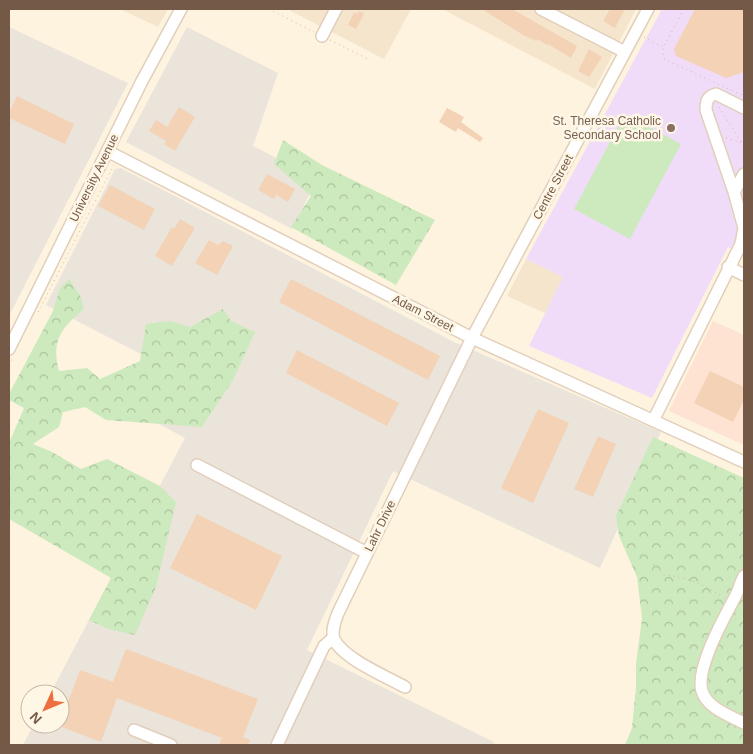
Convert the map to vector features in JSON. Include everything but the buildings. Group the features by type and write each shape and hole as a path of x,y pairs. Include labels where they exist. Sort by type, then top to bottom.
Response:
{"street":[{"name":"University Avenue","path":"11,353 107,151 181,9"},
{"path":"322,36 336,9"},
{"path":"541,9 625,52"},
{"name":"Centre Street","path":"472,338 648,9"},
{"path":"654,419 740,244 744,228 734,192 706,110 706,102 711,95 724,96 744,108"},
{"name":"Adam Street","path":"107,151 472,338 654,419 744,462"},
{"path":"734,192 744,174"},
{"path":"728,267 744,274"},
{"name":"Lahr Drive","path":"334,638 333,630 338,613 472,338"},
{"path":"197,465 367,553"},
{"path":"744,576 739,584 736,597 730,603 702,673 702,690 708,702 744,723"},
{"path":"277,745 324,646 334,638 350,656 405,687"},
{"path":"134,730 171,745"}],"path":[{"path":"684,9 663,48 664,59 744,96"},
{"path":"643,36 663,48"},
{"path":"711,95 743,142"},
{"path":"715,135 743,142"},
{"path":"36,316 42,308 118,156"},
{"path":"9,365 11,353"},
{"path":"653,564 664,575 678,576 708,586 730,603"}],"shaded area":[{"path":"120,9 168,9 158,27"},
{"path":"287,9 411,9 384,59"},
{"path":"442,9 636,9 595,89"},
{"name":"St. Theresa Catholic Secondary School","path":"662,9 744,9 744,254 728,247 652,398 529,346 563,277 526,259"},
{"path":"9,27 128,83 9,316"},
{"path":"187,27 278,73 253,146 317,179 292,229 126,142"},
{"path":"121,168 454,342 661,432 600,568 393,471 307,650 494,742 493,745 23,745 29,734 70,734 70,684 55,684 185,438 146,417 170,369 46,305 115,169"},
{"path":"526,259 564,276 545,313 507,296"},
{"path":"713,321 744,335 744,445 669,411"}],"green space":[{"path":"625,114 681,144 630,239 574,209"},
{"path":"283,140 322,165 435,220 396,285 291,227 311,196 274,164"},
{"path":"69,279 80,295 84,309 69,322 57,343 56,351 59,371 87,368 100,379 140,361 146,324 171,321 190,327 223,309 231,321 255,332 233,380 202,427 106,420 85,407 63,412 59,427 33,444 52,452 81,469 107,459 160,486 176,502 156,587 135,635 108,629 89,620 111,578 9,519 9,443 24,408 9,400 9,394 53,311 60,288"},
{"path":"653,437 744,478 744,745 625,745 632,728 636,664 642,618 637,577 619,536 616,516"}],"place":[{"name":"St. Theresa Catholic Secondary School","path":"671,128"}]}
